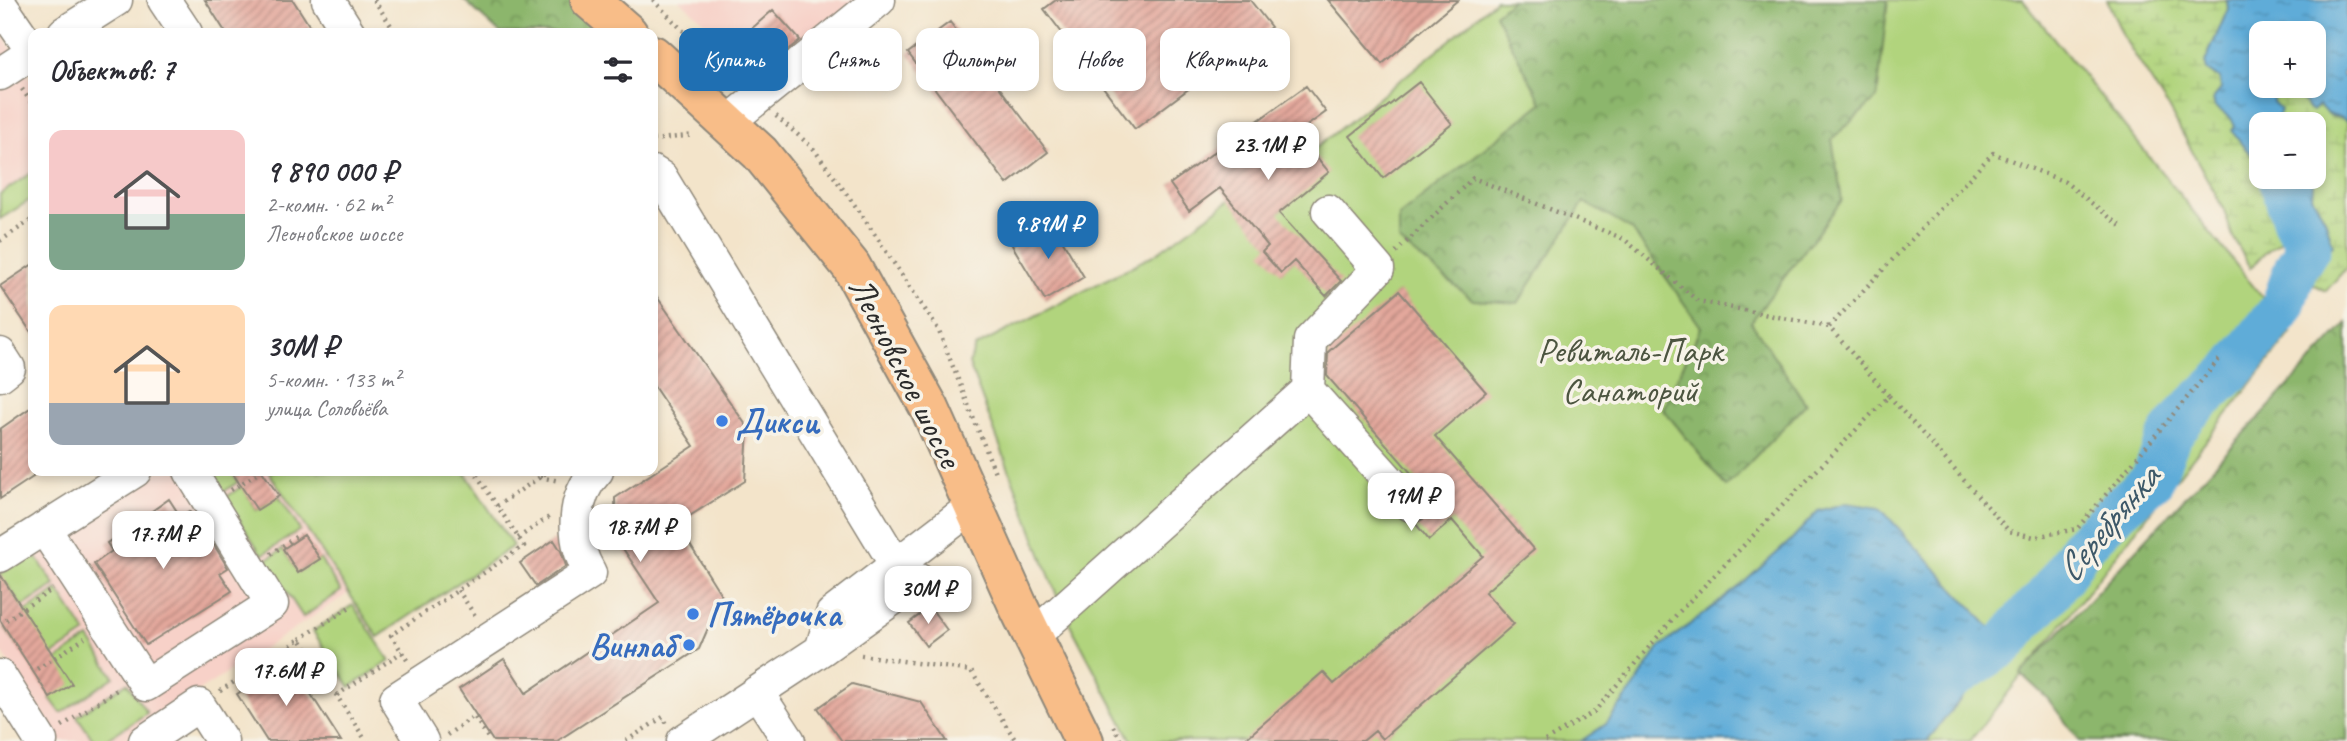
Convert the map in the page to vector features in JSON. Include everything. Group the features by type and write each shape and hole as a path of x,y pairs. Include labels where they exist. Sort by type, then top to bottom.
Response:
{"main road":[{"path":"590,0 622,28"},
{"name":"Леоновское шоссе","path":"658,67 714,128 760,153 851,266 930,410 1084,741"}],"street":[{"path":"72,28 116,0"},
{"path":"164,0 183,28"},
{"path":"328,0 346,28"},
{"path":"714,128 879,0"},
{"path":"0,4 28,46"},
{"path":"0,74 28,56"},
{"path":"658,175 907,573"},
{"path":"1328,211 1378,269 1310,340 1308,390 1411,505"},
{"path":"0,354 9,369 0,374"},
{"path":"1033,636 1308,390"},
{"path":"0,556 127,476"},
{"path":"44,528 146,685 272,604 193,476"},
{"path":"422,741 396,699 590,573 580,550 577,534 578,509 585,486 593,476"},
{"path":"678,737 757,692 821,650 831,614 907,573 973,506"},
{"path":"0,676 51,734"},
{"path":"757,692 789,741"},
{"path":"145,741 199,705 222,741"}],"path":[{"path":"374,0 393,28"},
{"path":"658,139 714,128"},
{"path":"1829,327 1993,153 2064,182 2122,227"},
{"path":"1378,269 1473,178 1624,239 1698,301 1829,327 2009,531 2034,537 2077,529 2222,355"},
{"path":"0,241 28,222"},
{"path":"1545,741 1594,712 1677,614 1889,396"},
{"path":"422,683 391,635 524,546 477,476"},
{"path":"497,506 540,477 566,483"},
{"path":"250,568 300,534"},
{"path":"6,620 75,575"},
{"path":"199,705 353,605"},
{"path":"37,669 106,624"},
{"path":"300,639 366,741"},
{"path":"821,650 971,671 1016,741"},
{"path":"337,695 402,653"},
{"path":"51,734 139,676"},
{"path":"437,741 474,716 490,741"},
{"path":"626,741 663,717 678,737"}],"shaded area":[{"path":"679,0 870,0 836,28 802,28 802,57 788,68 788,28 712,28"},
{"path":"0,31 28,75 28,175 0,194"},
{"path":"151,476 271,476 349,593 122,741 60,741 0,649 0,574"}],"green space":[{"path":"464,0 576,0 609,28 495,28"},
{"name":"Ревиталь-Парк Санаторий","path":"1496,0 2023,0 2291,333 1970,741 1132,741 1062,609 969,364 975,347 1154,255 1307,144 1312,151"},
{"path":"1512,0 1888,0 1877,98 1832,139 1842,200 1751,322 1806,404 1726,487 1663,409 1701,327 1632,230 1584,202 1518,303 1473,300 1399,241 1399,216 1542,103 1495,14"},
{"path":"2107,0 2227,0 2228,9 2205,62 2207,70 2220,79 2221,89 2213,99 2215,107 2230,117 2236,125 2232,130 2249,152 2249,189 2273,189 2287,237 2267,251 2250,268 2232,235 2224,210 2168,107 2124,38"},
{"path":"2273,98 2301,98 2309,110 2319,104 2332,117 2342,118 2347,122 2347,267 2326,291 2308,281 2319,256 2333,245 2325,219 2312,196 2312,189 2326,189 2326,112 2275,112"},
{"path":"28,175 28,201 0,219 0,194"},
{"path":"2347,323 2347,741 2080,741 2047,698 2021,674"},
{"path":"210,476 234,476 238,482 222,493"},
{"path":"271,476 467,476 513,546 378,637"},
{"path":"242,486 257,510 279,496 300,530 262,555 225,498"},
{"path":"283,549 298,572 320,559 341,591 303,617 266,560"},
{"path":"33,552 55,585 22,607 6,583 0,587 0,574"},
{"path":"58,590 86,633 53,655 16,645 4,626"},
{"path":"353,605 390,661 350,687 313,631"},
{"path":"89,638 114,677 61,713 50,698 56,660"},
{"path":"127,683 147,713 104,741 94,741 77,716"}],"water":[{"path":"2227,0 2347,0 2347,70 2342,73 2347,77 2347,122 2327,114 2319,105 2313,111 2309,110 2301,98 2326,98 2326,21 2249,21 2249,98 2273,98 2273,102 2281,110 2249,112 2249,152 2232,130 2235,125 2230,117 2215,107 2213,99 2221,89 2220,79 2207,70 2205,62 2228,9"},
{"path":"2273,189 2313,189 2312,196 2325,219 2333,245 2319,256 2302,243 2287,237"},
{"path":"1846,503 1880,508 2005,644 1927,741 1581,741 1606,724 1659,648 1740,586 1789,542 1818,511"}],"building":[{"path":"205,0 293,0 311,28 223,28"},
{"path":"1056,0 1250,0 1271,27 1160,28 1160,91 1186,91 1135,129 1106,91 1146,91 1146,28 1058,28 1044,9"},
{"path":"1328,0 1458,0 1382,64"},
{"path":"773,10 800,40 788,50 788,28 752,28"},
{"path":"950,22 955,28 942,28"},
{"path":"916,47 916,64 908,53"},
{"path":"1419,82 1452,124 1383,178 1350,136"},
{"path":"1306,86 1326,112 1297,133 1329,172 1279,213 1341,281 1326,296 1294,261 1281,273 1262,252 1268,246 1220,188 1189,211 1170,184"},
{"path":"937,91 1002,91 1048,152 1007,184"},
{"path":"1051,221 1084,277 1045,300 1012,245"},
{"path":"28,267 28,328 0,286"},
{"path":"1399,291 1486,392 1435,436 1534,550 1485,592 1514,624 1382,739 1375,731 1363,741 1243,741 1323,672 1334,684 1483,556 1452,520 1429,540 1415,523 1423,519 1428,511 1428,499 1431,496 1327,376 1328,352"},
{"path":"658,298 748,428 745,481 677,524 722,596 699,649 557,741 493,741 459,689 504,659 526,693 659,603 616,538 615,498 648,476 658,476 658,470 694,446 658,392"},
{"path":"28,409 28,476 33,477 0,499 0,429"},
{"path":"234,476 265,476 279,496 257,510"},
{"path":"169,499 180,516 189,511 214,545 228,568 220,573 232,591 146,645 94,564 112,551 107,543"},
{"path":"304,535 320,559 298,573 283,549"},
{"path":"554,540 566,566 536,586 520,563"},
{"path":"0,574 72,684 50,698 0,620"},
{"path":"930,607 947,630 926,646 909,623"},
{"path":"289,660 341,741 267,741 237,694"},
{"path":"852,684 921,702 947,741 842,741 818,708"}],"waterway":[{"name":"Серебрянка","path":"1853,741 2005,644 2043,601 2080,548 2152,480 2170,435 2188,412 2234,369 2282,308 2296,267 2309,247 2294,221 2284,189"}],"place":[{"name":"Дикси","path":"722,421"},
{"name":"Пятёрочка","path":"693,614"},
{"name":"Винлаб","path":"689,645"}]}
